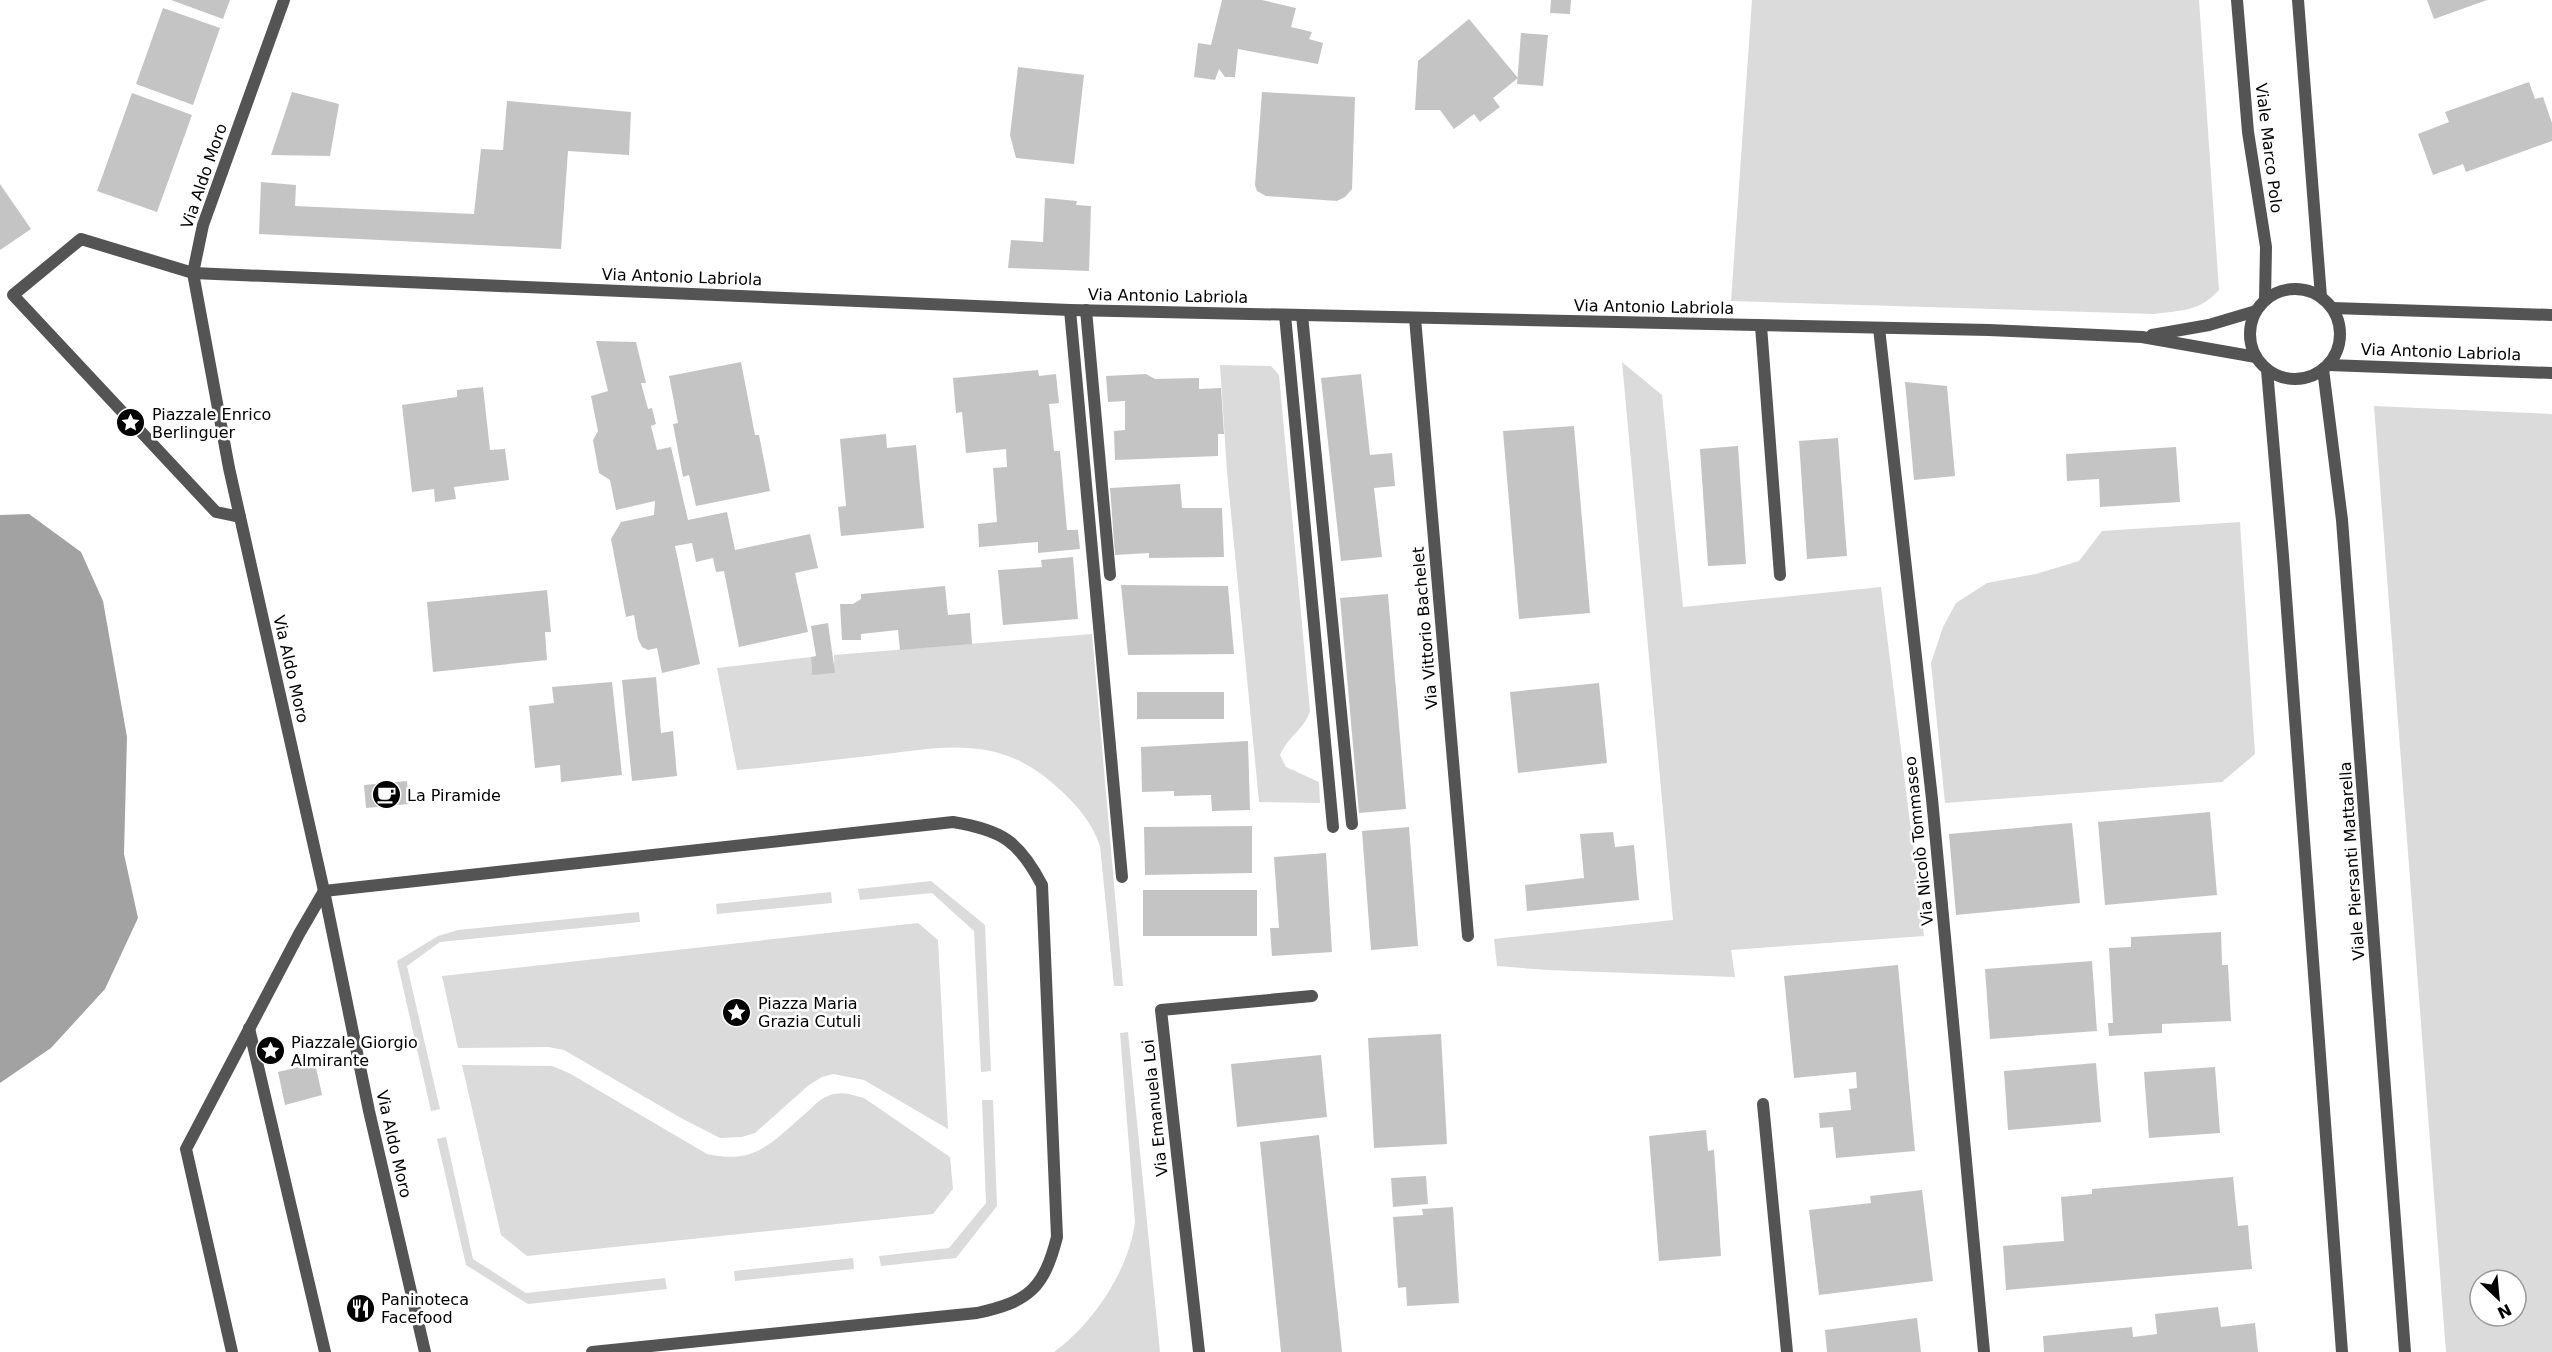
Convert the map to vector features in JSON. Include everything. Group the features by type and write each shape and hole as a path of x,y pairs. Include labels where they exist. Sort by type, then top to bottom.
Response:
{"street":[{"name":"Via Aldo Moro","path":"284,0 203,225 193,273 240,517 324,891 367,1100 425,1352"},
{"name":"Viale Marco Polo","path":"2237,0 2248,132 2266,247 2265,300"},
{"path":"2298,0 2321,297"},
{"name":"Via Antonio Labriola","path":"240,517 216,512 12,295 81,238 193,273 1070,310 1879,328 2142,337"},
{"path":"2292,289 2307,291 2321,297 2332,308 2338,319 2339,343 2336,354 2326,367 2313,375 2295,379 2278,376 2267,370 2256,357 2249,334 2256,311 2265,300 2277,292 2292,289"},
{"path":"2332,308 2552,315"},
{"path":"1070,310 1122,876"},
{"path":"1086,310 1110,574"},
{"path":"2142,337 2209,326 2256,311"},
{"path":"1286,315 1334,827"},
{"path":"1302,315 1352,824"},
{"name":"Via Vittorio Bachelet","path":"1415,318 1468,936"},
{"path":"1761,326 1780,575"},
{"name":"Via Nicolò Tommaseo","path":"1879,328 1932,799 1984,1352"},
{"path":"2142,337 2256,357"},
{"name":"Via Antonio Labriola","path":"2326,367 2552,373"},
{"name":"Viale Piersanti Mattarella","path":"2326,367 2342,520 2405,1352"},
{"path":"2267,370 2342,1352"},
{"path":"232,1352 186,1149 324,891 953,822 981,827 1008,840 1029,860 1042,885 1057,1237 1050,1266 1032,1290 1007,1306 977,1313 592,1352"},
{"name":"Via Emanuela Loi","path":"1199,1352 1161,1010 1312,996"},
{"path":"249,1028 325,1352"},
{"path":"1762,1104 1787,1352"}],"shaded area":[{"path":"1752,0 2199,0 2219,290 2212,297 2190,309 2154,314 1731,301"},
{"path":"1622,362 1662,395 1683,607 1881,587 1924,936 1731,950 1735,977 1497,966 1494,939 1673,920"},
{"path":"1220,365 1271,366 1279,375 1310,711 1304,723 1280,755 1286,767 1319,782 1320,803 1259,802 1227,472"},
{"path":"2374,406 2552,414 2552,1352 2446,1352"},
{"path":"29,514 81,552 103,601 127,737 124,854 138,918 105,989 51,1048 0,1083 0,515"},
{"path":"2240,522 2255,754 2222,782 1945,803 1931,663 1943,627 1956,603 1987,583 2036,574 2079,561 2102,531"},
{"path":"1092,634 1123,986 1114,986 1100,846 1088,821 1077,807 1036,770 1013,758 991,751 945,748 737,770 717,668 811,657 812,674 834,673 834,655"},
{"path":"931,881 985,925 991,1071 981,1072 974,931 932,893 860,900 858,889"},
{"path":"831,892 832,903 717,914 716,904"},
{"path":"639,912 640,922 440,942 407,966 440,1109 431,1111 397,961 438,936 458,930"},
{"path":"918,923 938,940 948,1129 864,1080 833,1074 822,1077 809,1085 755,1133 742,1137 720,1138 564,1050 548,1047 458,1048 442,976"},
{"path":"1128,1032 1160,1352 1054,1352 1082,1327 1107,1295 1125,1259 1131,1240 1135,1222 1120,1033"},
{"path":"462,1065 552,1066 569,1073 707,1154 724,1157 751,1154 773,1142 825,1097 837,1093 864,1098 950,1157 953,1189 933,1214 527,1256 501,1235"},
{"path":"982,1100 993,1100 997,1206 956,1258 881,1266 879,1256 949,1248 986,1203"},
{"path":"446,1137 473,1259 526,1293 665,1278 667,1289 528,1304 466,1265 437,1139"},
{"path":"853,1258 854,1269 735,1281 734,1271"}],"building":[{"path":"171,0 230,0 223,19"},
{"path":"1222,0 1262,0 1296,8 1291,27 1312,32 1309,39 1323,43 1318,64 1238,49 1235,77 1225,77 1219,69 1215,80 1194,77 1198,43 1211,45"},
{"path":"1551,0 1571,0 1570,14 1550,13"},
{"path":"2427,0 2487,0 2434,19"},
{"path":"163,8 220,28 193,105 136,84"},
{"path":"1469,19 1518,78 1493,98 1500,107 1480,122 1474,114 1454,129 1440,110 1415,110 1418,61"},
{"path":"1521,33 1548,35 1543,86 1517,84"},
{"path":"1018,67 1084,75 1074,164 1016,158 1010,135"},
{"path":"2529,82 2535,99 2543,97 2552,123 2552,141 2466,172 2463,164 2433,175 2418,134 2449,122 2445,112"},
{"path":"292,92 339,104 330,156 271,155"},
{"path":"1262,92 1355,97 1352,189 1345,197 1337,201 1266,196 1257,191 1255,185"},
{"path":"132,93 192,115 157,212 97,191"},
{"path":"507,101 631,112 629,155 568,151 561,249 259,234 261,182 296,185 295,206 474,214 481,149 503,150"},
{"path":"0,184 31,229 0,250"},
{"path":"1045,198 1077,201 1076,205 1091,206 1089,271 1008,268 1011,240 1043,242"},
{"path":"596,341 636,342 646,383 641,383 648,409 652,408 656,424 651,426 657,450 671,447 688,520 727,512 735,550 810,534 818,568 795,573 808,632 739,647 724,571 716,572 713,558 696,562 692,543 675,546 700,664 662,673 657,648 648,650 642,647 638,639 634,615 626,617 611,539 621,522 654,515 655,501 616,510 610,480 599,473 593,440 598,431 591,396 608,391"},
{"path":"741,362 755,435 759,435 770,491 696,506 689,475 683,477 673,424 678,423 669,376"},
{"path":"1038,370 1039,376 1056,374 1059,403 1049,404 1054,451 1060,451 1067,530 1078,530 1080,549 1038,553 1038,542 979,547 978,524 997,522 993,468 1007,467 1006,449 966,453 962,412 956,413 953,378"},
{"path":"1146,374 1155,379 1199,378 1199,389 1221,388 1224,434 1218,434 1218,456 1115,460 1114,431 1125,430 1125,401 1108,402 1106,376"},
{"path":"1361,374 1370,455 1392,453 1395,486 1374,488 1382,557 1341,561 1321,378"},
{"path":"1905,382 1947,386 1955,476 1914,480"},
{"path":"483,387 490,450 505,449 509,480 454,487 456,499 435,502 434,489 412,492 402,405 457,397 457,390"},
{"path":"1574,426 1590,613 1519,619 1503,431"},
{"path":"886,434 887,448 916,445 924,528 841,536 838,507 846,506 840,439"},
{"path":"1838,438 1847,556 1807,559 1799,441"},
{"path":"1738,446 1746,564 1708,566 1700,449"},
{"path":"2176,447 2180,502 2100,507 2099,479 2067,481 2066,454"},
{"path":"1180,484 1182,508 1222,508 1224,557 1149,558 1149,553 1115,555 1110,488"},
{"path":"1073,557 1078,619 1003,625 998,570 1042,567 1041,560"},
{"path":"1121,585 1228,586 1234,654 1128,655"},
{"path":"945,586 948,615 970,613 972,644 900,650 898,630 861,634 861,640 842,640 840,604 853,604 861,599 861,594"},
{"path":"547,590 551,632 545,632 547,660 433,672 427,602"},
{"path":"1388,594 1406,809 1359,813 1340,598"},
{"path":"828,623 835,673 812,675 811,657 816,656 811,626"},
{"path":"656,677 661,733 673,731 677,776 632,781 622,680"},
{"path":"612,682 622,775 561,782 560,765 535,768 529,706 554,703 552,687"},
{"path":"1599,683 1607,763 1518,773 1510,692"},
{"path":"1137,692 1224,692 1224,719 1137,719"},
{"path":"1248,741 1250,810 1212,811 1211,795 1174,796 1174,791 1142,792 1141,747"},
{"name":"La Piramide","path":"407,781 409,804 366,808 364,785"},
{"path":"2210,812 2217,895 2105,905 2098,822"},
{"path":"2072,823 2080,903 1956,915 1949,834"},
{"path":"1252,826 1252,873 1145,875 1144,827"},
{"path":"1409,827 1418,946 1371,950 1362,831"},
{"path":"1613,832 1615,847 1634,845 1639,900 1527,911 1525,885 1584,878 1580,834"},
{"path":"1326,853 1332,952 1272,956 1270,928 1279,928 1274,857"},
{"path":"1143,890 1257,890 1257,936 1143,936"},
{"path":"2221,932 2222,965 2228,965 2231,1021 2162,1024 2162,1033 2109,1036 2108,1023 2113,1023 2109,948 2131,947 2131,937"},
{"path":"2092,961 2097,1031 1990,1039 1985,969"},
{"path":"1898,965 1915,1151 1836,1158 1833,1127 1820,1128 1819,1113 1851,1110 1849,1089 1857,1088 1856,1072 1794,1078 1784,976"},
{"path":"1441,1034 1447,1144 1374,1148 1368,1038"},
{"path":"1321,1055 1327,1117 1237,1127 1231,1064"},
{"path":"315,1063 322,1095 285,1105 278,1072"},
{"path":"2096,1063 2101,1122 2008,1130 2004,1071"},
{"path":"2215,1067 2220,1133 2149,1138 2144,1072"},
{"path":"1706,1130 1708,1151 1714,1150 1721,1256 1659,1261 1649,1136"},
{"path":"1319,1135 1342,1352 1281,1352 1260,1142"},
{"path":"1426,1176 1428,1204 1393,1207 1391,1178"},
{"path":"2233,1177 2238,1226 2248,1225 2252,1269 2006,1290 2003,1246 2064,1241 2061,1197 2092,1194 2092,1189"},
{"path":"1922,1190 1933,1281 1819,1295 1809,1210 1871,1203 1870,1196"},
{"path":"1453,1207 1459,1303 1407,1306 1406,1287 1398,1288 1393,1217 1423,1215 1422,1209"},
{"path":"2218,1307 2221,1327 2255,1323 2258,1352 2044,1352 2043,1336 2132,1327 2133,1337 2157,1334 2155,1314"},
{"path":"1917,1318 1921,1352 1827,1352 1825,1330"}],"place":[{"name":"Piazzale Enrico Berlinguer","path":"131,423"},
{"name":"La Piramide","path":"386,795"},
{"name":"Piazza Maria Grazia Cutuli","path":"737,1012"},
{"name":"Piazzale Giorgio Almirante","path":"270,1051"},
{"name":"Paninoteca Facefood","path":"360,1308"}]}
